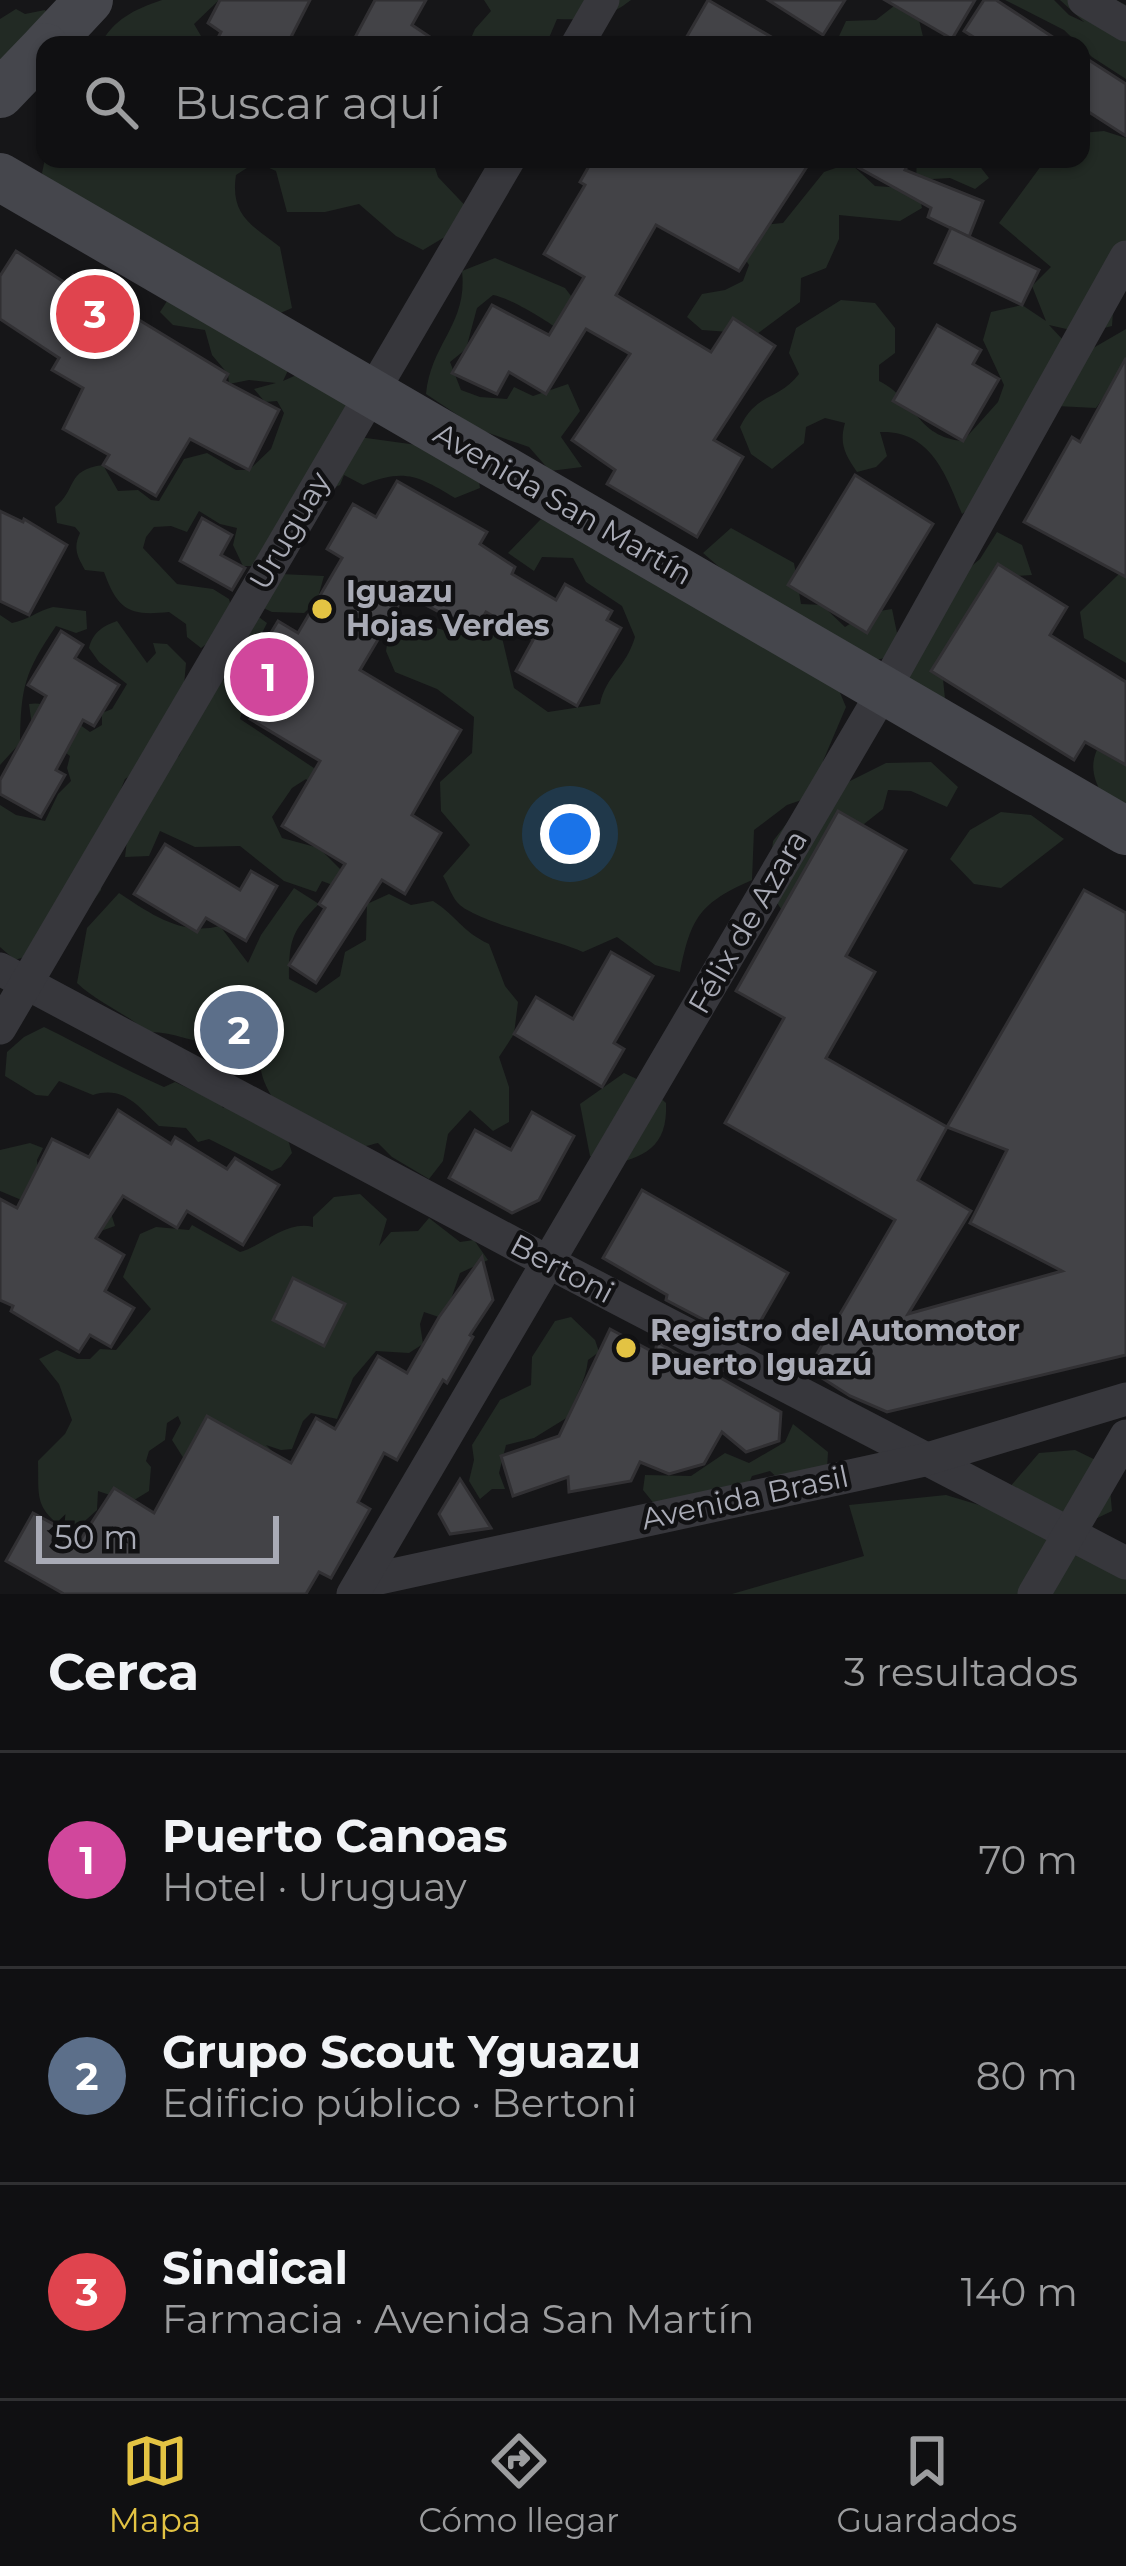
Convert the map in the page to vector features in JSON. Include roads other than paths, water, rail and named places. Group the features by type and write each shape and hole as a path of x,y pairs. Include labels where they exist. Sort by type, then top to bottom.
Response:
{"main road":[{"path":"55,36 89,0"},
{"path":"0,94 36,56"},
{"name":"Avenida San Martín","path":"0,177 1126,830"}],"street":[{"path":"582,36 603,0"},
{"path":"1084,0 1126,25"},
{"name":"Uruguay","path":"0,1028 14,976 503,168"},
{"name":"Félix de Azara","path":"357,1588 884,690 1126,257"},
{"name":"Bertoni","path":"14,976 1126,1563"},
{"name":"Avenida Brasil","path":"357,1588 924,1460 1126,1400"},
{"path":"1034,1594 1126,1436"}],"place":[{"name":"Sindical","path":"95,314"},
{"name":"Iguazu Hojas Verdes","path":"322,609"},
{"name":"Puerto Canoas","path":"269,677"},
{"name":"Grupo Scout Yguazu","path":"239,1030"},
{"name":"Registro del Automotor Puerto Iguazú","path":"626,1348"}]}
